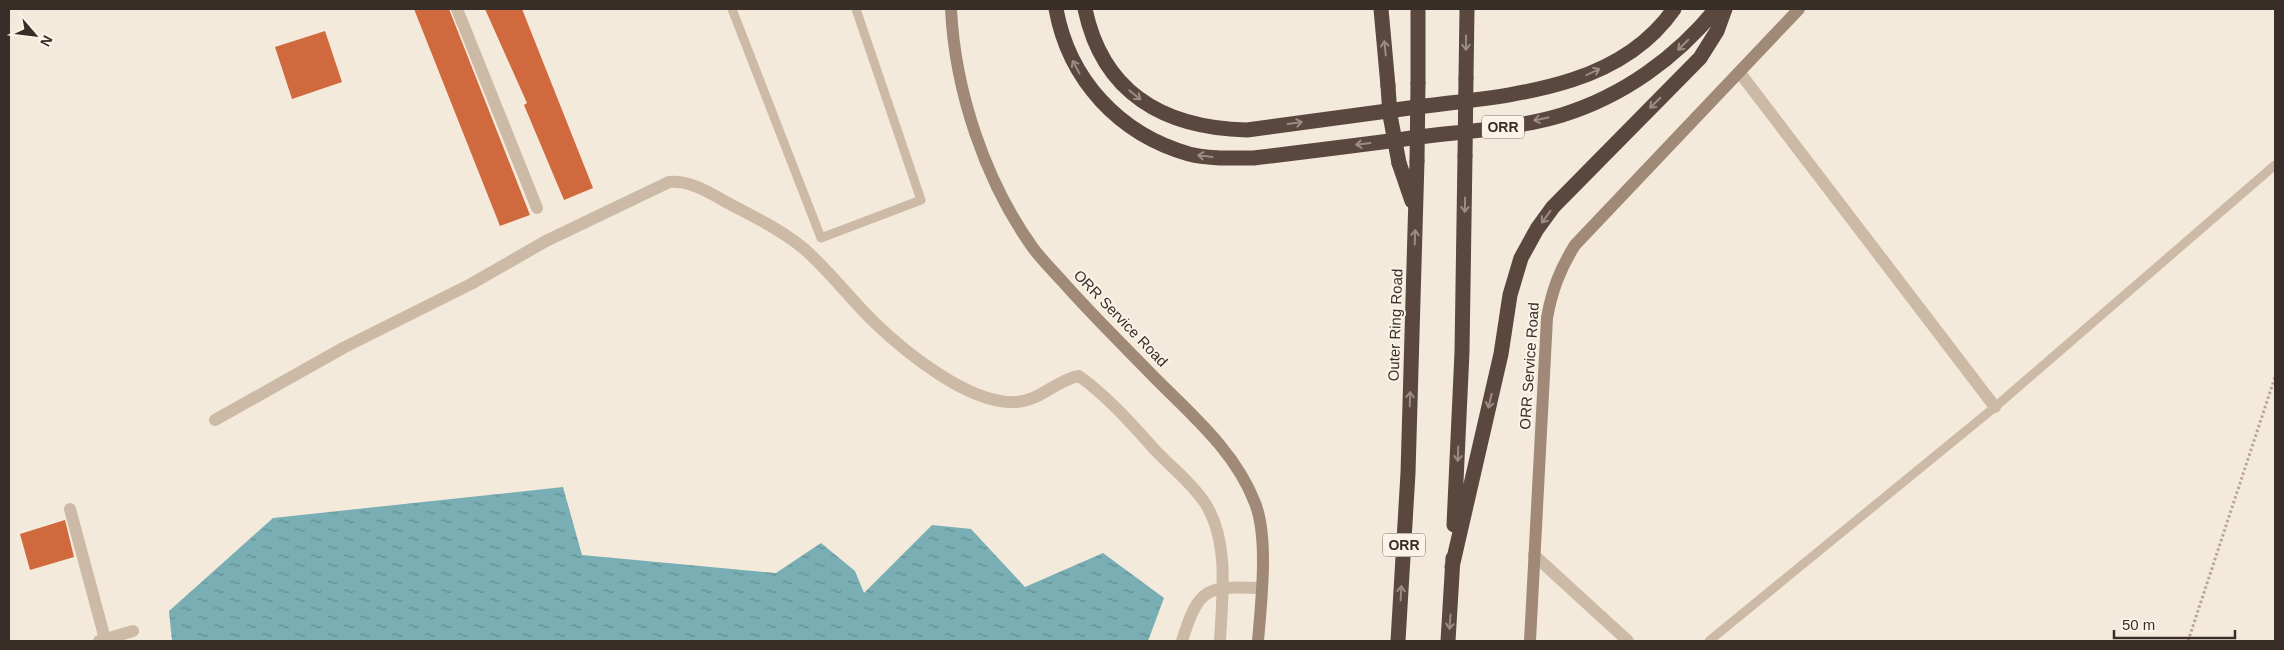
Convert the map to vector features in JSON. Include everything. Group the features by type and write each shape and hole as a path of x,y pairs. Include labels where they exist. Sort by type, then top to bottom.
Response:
{"highway":[{"name":"ORR","path":"1056,9 1059,25 1069,54 1081,76 1096,97 1113,114 1134,130 1161,144 1190,154 1223,158 1254,158 1495,128 1561,116 1602,100 1641,78 1675,53 1716,9"},
{"name":"ORR","path":"1085,9 1097,47 1110,68 1127,88 1148,105 1170,117 1192,124 1219,129 1247,130 1506,96 1549,87 1585,76 1626,54 1659,30 1674,9"},
{"path":"1381,9 1390,115 1399,163 1415,212"},
{"name":"Outer Ring Road","path":"1398,641 1409,465 1417,161 1418,9"},
{"name":"ORR","path":"1448,641 1462,345 1467,9"},
{"path":"1452,567 1501,354 1510,295 1521,258 1537,229 1553,207 1700,58 1717,31 1726,9"}],"main road":[{"name":"ORR Service Road","path":"951,9 962,82 980,144 1004,201 1034,249 1083,304 1214,438 1239,470 1256,504 1262,540 1262,588 1258,641"},
{"name":"ORR Service Road","path":"1530,641 1547,318 1551,292 1561,268 1575,245 1799,9"}],"street":[{"path":"457,9 537,208"},
{"path":"1740,73 1995,407"},
{"path":"215,420 343,348 471,284 546,241 669,182 679,181 702,189 780,231 810,254 874,322 932,368 960,385 982,396 1018,402 1036,397 1060,383 1079,376 1105,395 1157,452 1190,483 1206,504 1220,546 1223,588 1220,641"},
{"path":"70,509 102,640 133,631"},
{"path":"1534,555 1628,641"},
{"path":"1182,641 1190,612 1204,594 1223,588 1262,588"}],"lane":[{"path":"732,9 821,238 921,200 856,9"},
{"path":"1709,641 1995,407 2275,165"}],"path":[{"path":"2188,641 2275,377"}],"water":[{"path":"563,487 582,555 776,573 821,543 855,571 864,593 932,525 971,529 1025,587 1103,553 1164,598 1148,641 172,641 169,611 273,518"}],"building":[{"path":"414,9 449,9 530,215 500,226"},
{"path":"485,9 522,9 593,188 564,200 524,105 527,103"},
{"path":"325,31 342,82 292,99 275,47"},
{"path":"65,520 74,557 30,570 20,534"}]}
